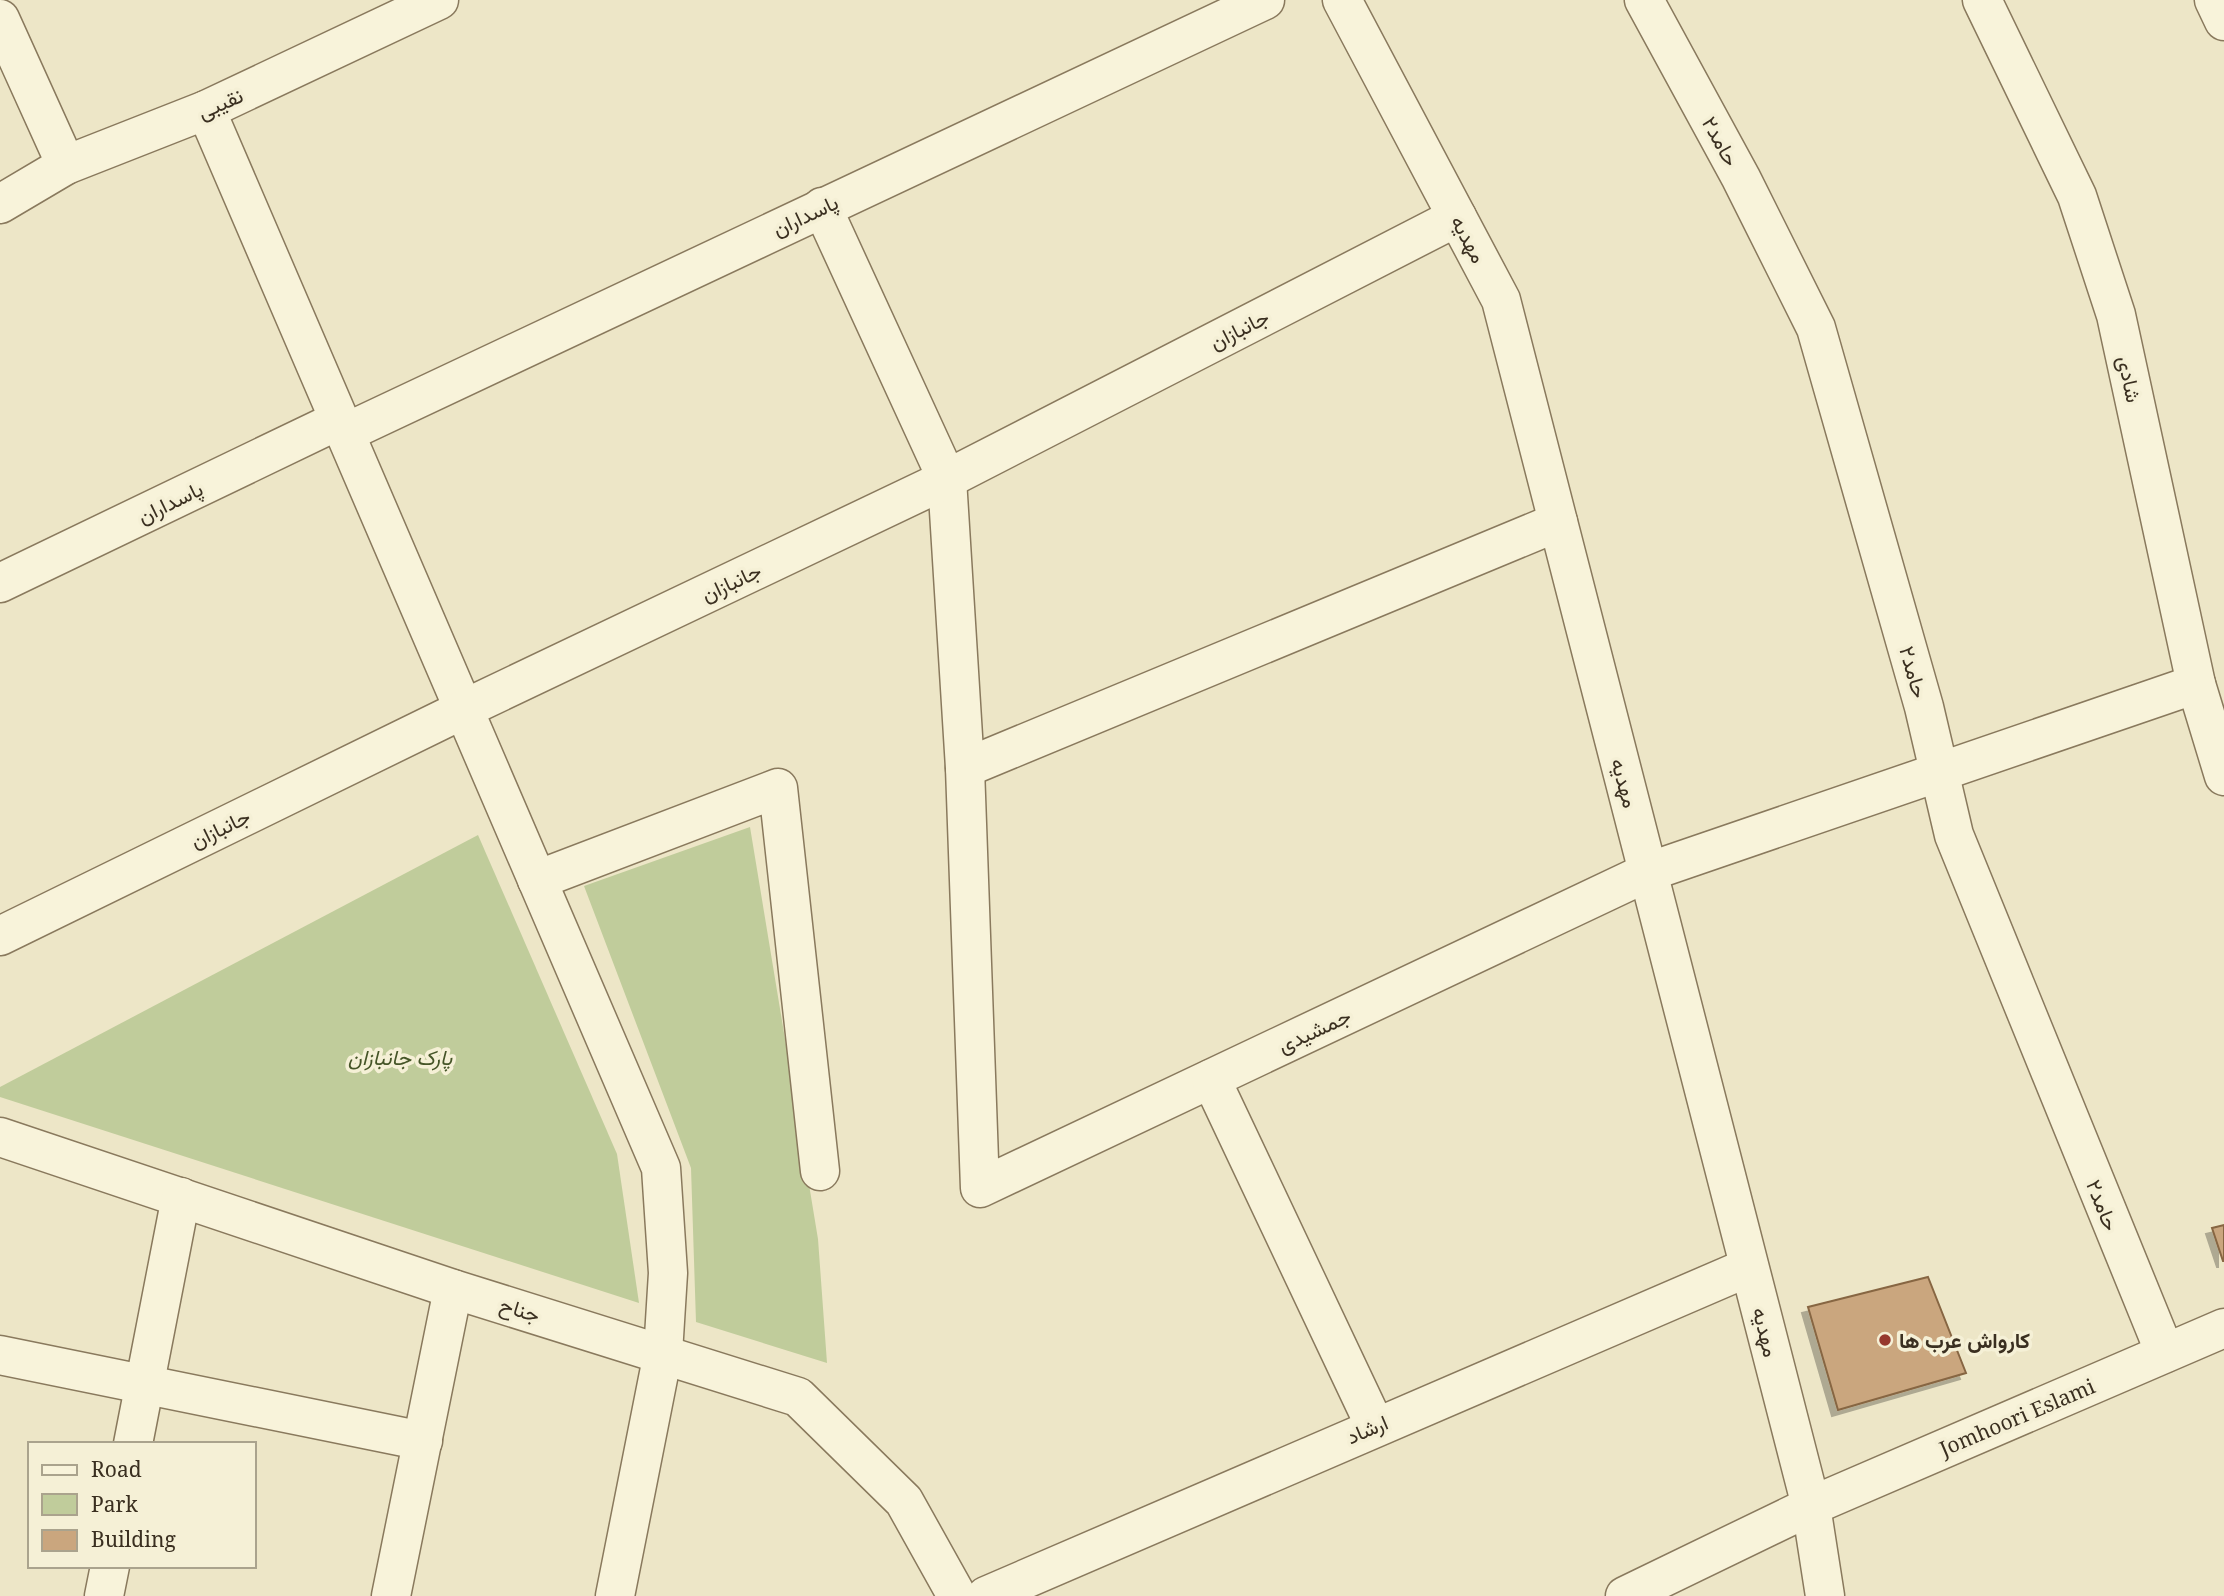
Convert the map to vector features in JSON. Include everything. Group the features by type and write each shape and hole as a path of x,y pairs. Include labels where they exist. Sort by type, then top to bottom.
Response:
{"street":[{"name":"نقیبی","path":"0,204 66,165 206,110 439,0"},
{"name":"پاسداران","path":"0,583 822,207 1265,0"},
{"name":"مهدیه","path":"1342,0 1501,300 1811,1506 1825,1596"},
{"name":"حامد۲","path":"1644,0 1741,178 1816,328 1924,707 1954,835 2165,1353"},
{"name":"شادی","path":"1982,0 2077,196 2116,315 2196,684 2224,776"},
{"path":"2214,0 2224,21"},
{"path":"0,19 66,165"},
{"path":"206,110 661,1168 668,1273 663,1353 615,1596"},
{"path":"822,207 947,479 965,768 1558,522"},
{"name":"جانبازان","path":"0,936 464,709 947,479 1457,217"},
{"name":"جمشیدی","path":"965,768 980,1188 1648,872 2196,684"},
{"path":"537,880 778,788 820,1171"},
{"path":"1211,1079 1375,1426"},
{"name":"جناح","path":"0,1137 453,1289 798,1397 904,1501 957,1596"},
{"path":"133,1442 181,1197"},
{"name":"ارشاد","path":"986,1596 1749,1267"},
{"path":"391,1596 453,1289"},
{"name":"Jomhoori Eslami","path":"1811,1506 2224,1328"},
{"path":"0,1355 423,1441"},
{"path":"1625,1596 1811,1506"},
{"path":"104,1596 110,1568"}],"green space":[{"path":"750,827 818,1239 827,1363 696,1322 691,1168 584,886"},
{"name":"پارک جانبازان","path":"478,835 617,1154 639,1303 0,1097 0,1087"}],"building":[{"path":"2224,1225 2224,1261 2223,1261 2212,1228"},
{"name":"کارواش عرب ها","path":"1928,1277 1966,1373 1838,1410 1808,1307"}],"place":[{"name":"کارواش عرب ها","path":"1885,1340"}]}
